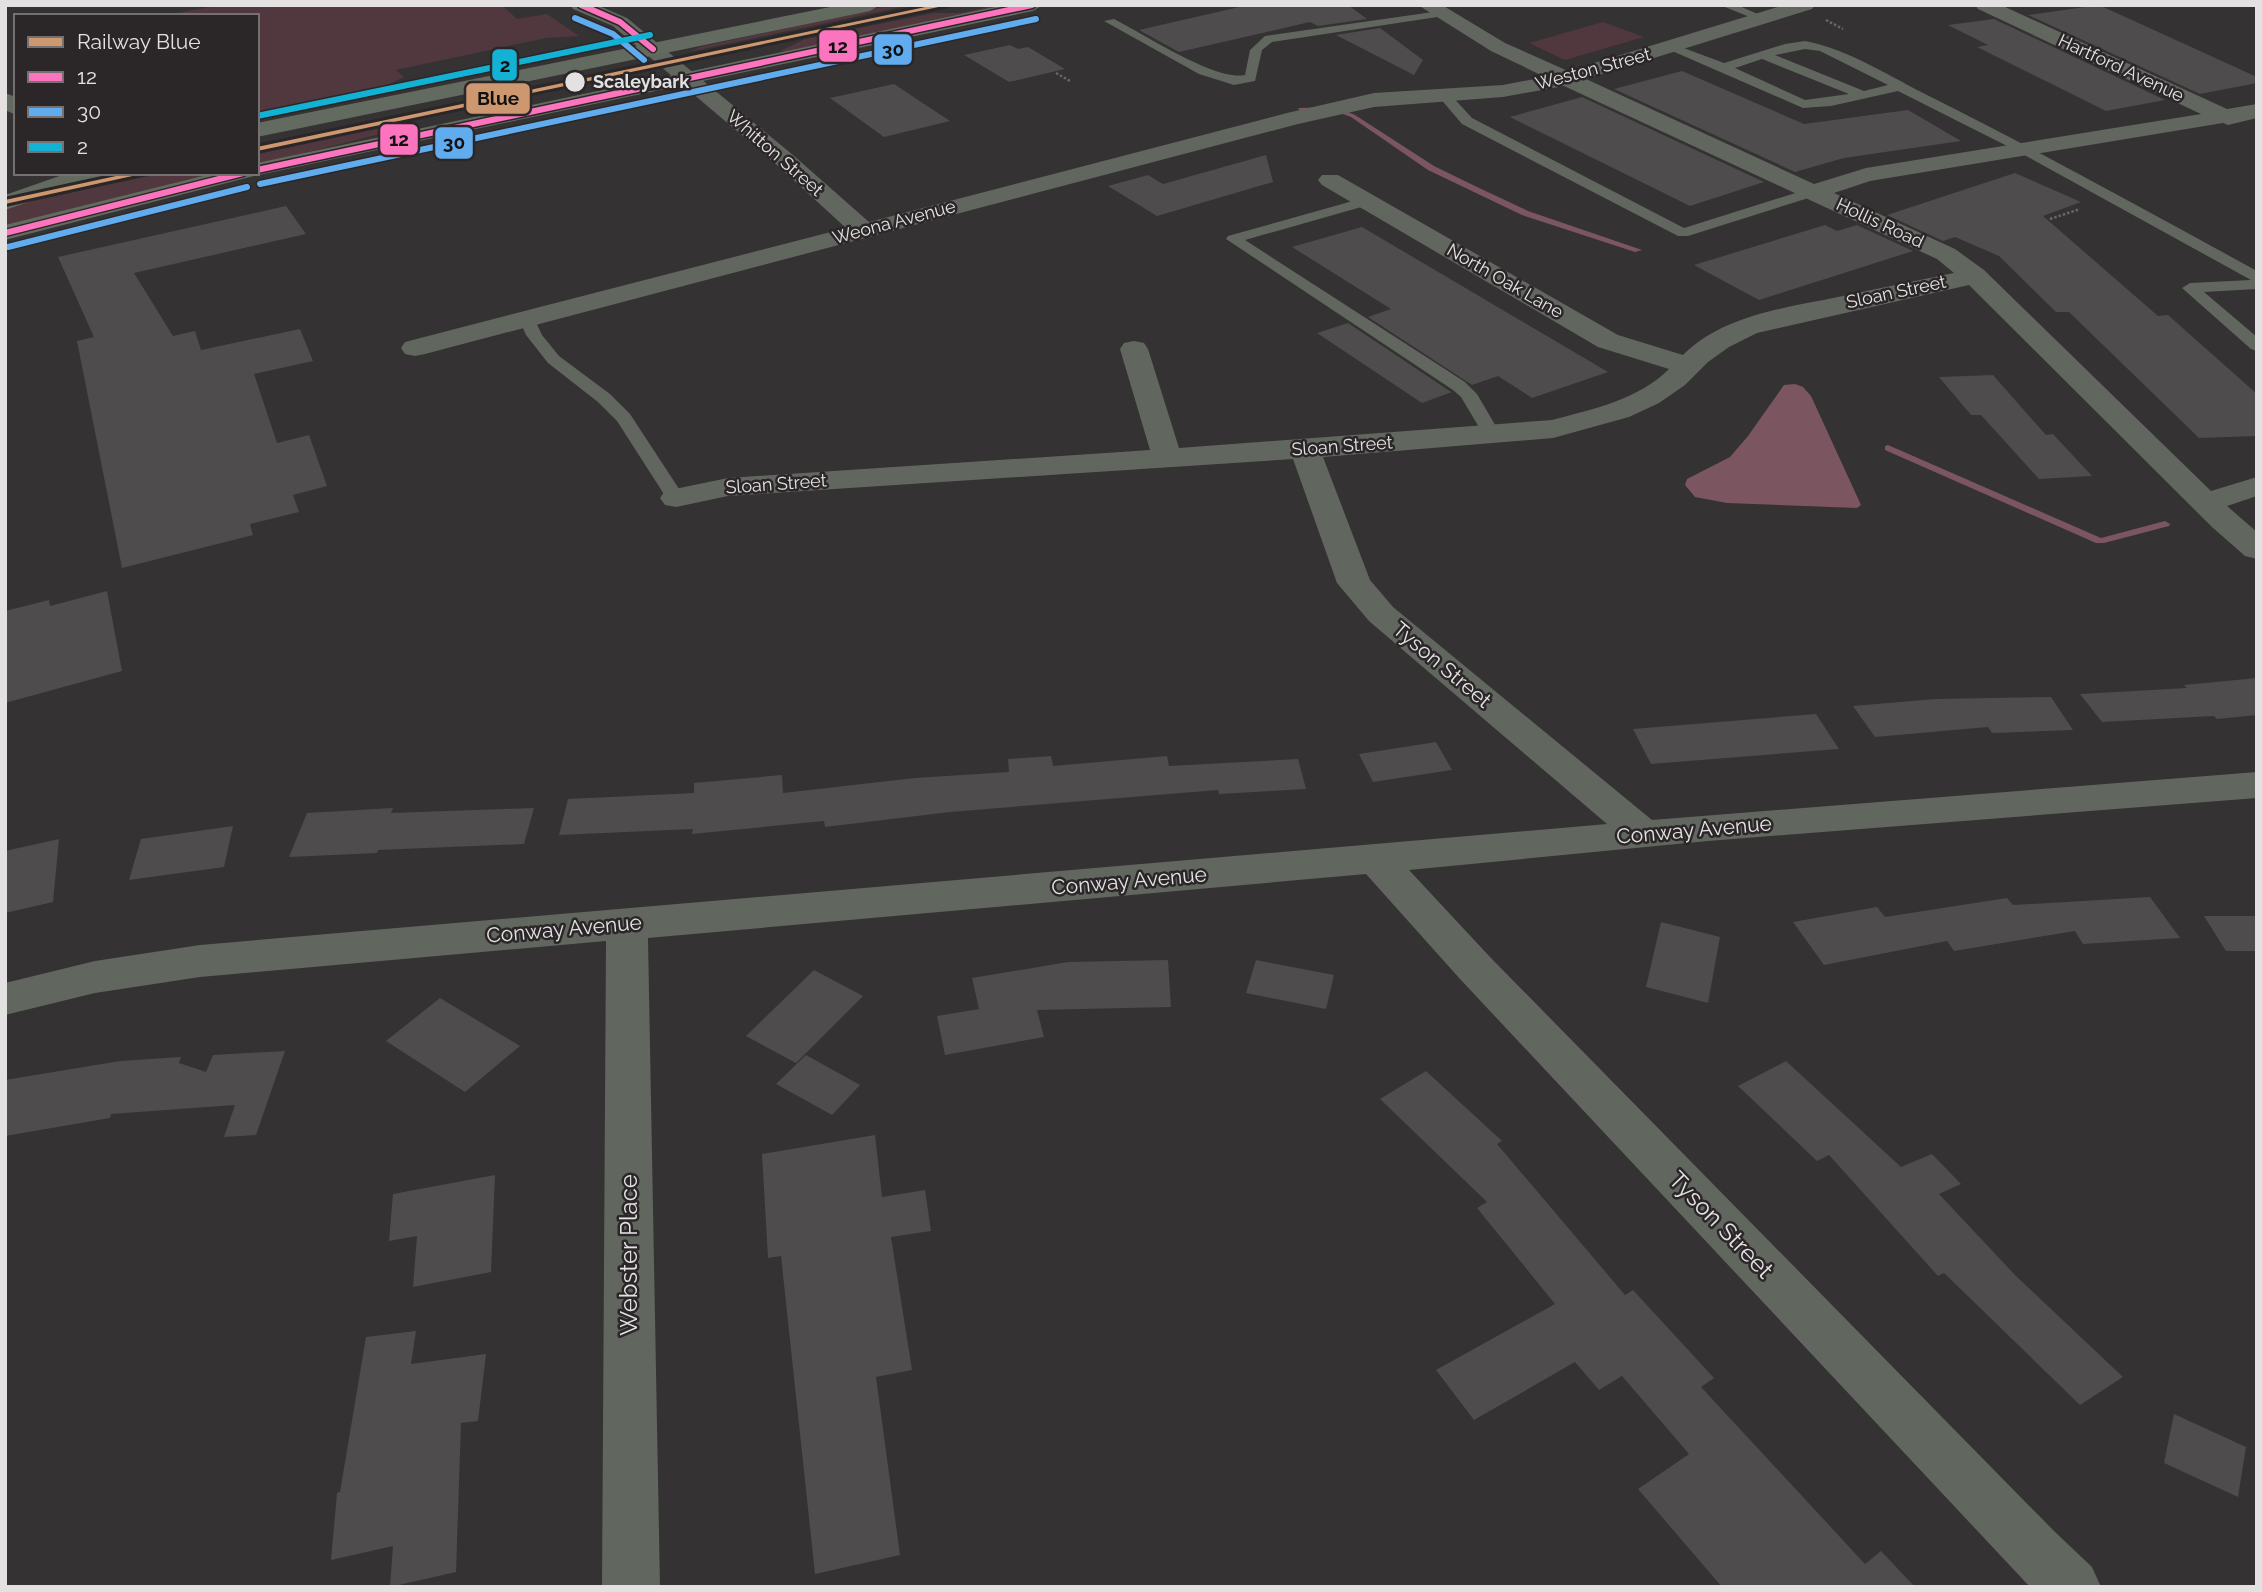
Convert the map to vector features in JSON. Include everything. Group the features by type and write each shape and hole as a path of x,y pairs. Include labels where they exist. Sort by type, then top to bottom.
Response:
{"main road":[{"path":"259,130 870,5"},
{"path":"259,170 1033,5"},
{"path":"5,203 86,175"},
{"path":"5,233 236,175"}],"street":[{"name":"Whitton Street","path":"580,5 620,22 864,231"},
{"name":"Weston Street","path":"1374,100 1503,91 1565,79 1805,5"},
{"name":"Hartford Avenue","path":"1985,5 2257,132"},
{"name":"Hollis Road","path":"1434,9 1497,47 1932,247 1975,276 2205,503 2257,550"},
{"name":"Weona Avenue","path":"415,348 1150,154 1374,100"},
{"path":"1813,192 1866,175 2257,111"},
{"name":"North Oak Lane","path":"1330,180 1608,341 1688,366"},
{"name":"Sloan Street","path":"676,498 728,486 1305,449 1553,429 1619,411 1650,397 1675,380 1719,341 1767,321 1975,276"},
{"path":"1134,349 1167,457"},
{"name":"Tyson Street","path":"1305,449 1354,583 1361,594 1381,614 1644,834"},
{"path":"2205,503 2257,486"},
{"name":"Conway Avenue","path":"5,999 94,977 200,961 1644,834 2257,785"},
{"name":"Tyson Street","path":"1375,858 1475,968 2034,1551 2072,1587"},
{"name":"Webster Place","path":"627,924 631,1587"}],"lane":[{"path":"1726,5 1761,18"},
{"path":"1110,21 1203,71 1234,81 1251,78 1255,50 1259,43 1269,39 1434,9"},
{"path":"1724,67 1797,46 1823,48 2022,148 2257,277"},
{"path":"1669,47 1724,67 1803,104 1831,102 1902,86"},
{"path":"1763,55 1863,95"},
{"path":"1445,97 1458,113 1476,127 1683,233 1813,192"},
{"path":"1367,201 1233,239 1460,386 1468,394 1492,435"},
{"path":"2257,284 2190,288 2257,346"},
{"path":"527,319 533,338 569,375 617,410 676,498"}],"path":[{"path":"1056,73 1070,81"},
{"path":"2050,219 2084,208"}],"shaded area":[{"path":"220,5 502,5 517,19 547,14 579,36 546,38 396,70 404,77 379,89 259,115 259,14 171,14"},
{"path":"891,5 911,5 689,52 700,47"},
{"path":"997,5 1012,5 780,51 805,39 934,13 960,13"},
{"path":"1603,22 1644,37 1565,60 1529,43"},
{"path":"380,128 384,133 259,164 259,154"},
{"path":"154,175 214,175 5,226 5,210 29,201"},
{"path":"1795,384 1803,387 1811,396 1861,505 1857,508 1727,503 1695,497 1685,485 1687,479 1730,457 1784,385"}],"building":[{"path":"1248,5 1348,5 1367,19 1318,26 1310,22 1179,52 1139,30"},
{"path":"2099,5 2257,77 2257,83 2200,94 2028,15"},
{"path":"1994,19 2165,100 2106,111 1977,47 1988,45 1948,25"},
{"path":"1380,28 1423,60 1414,75 1336,35"},
{"path":"1010,45 1018,49 1028,47 1065,69 1009,82 964,55"},
{"path":"1682,71 1804,124 1908,110 1961,141 1844,158 1795,172 1614,89"},
{"path":"894,84 950,121 884,137 830,98"},
{"path":"1582,97 1764,182 1690,206 1510,117"},
{"path":"1266,155 1273,182 1157,216 1108,186 1148,175 1163,184"},
{"path":"2015,173 2081,202 2043,216 2158,316 2168,315 2257,394 2257,436 2199,438 2069,312 2056,312 1999,256 1955,237 1943,241 1887,215"},
{"path":"286,206 306,234 134,273 173,336 195,331 201,350 300,329 313,361 254,374 277,443 309,435 327,486 293,495 299,512 250,524 253,535 122,568 77,341 94,337 58,257"},
{"path":"1825,225 1837,231 1857,225 1913,251 1759,300 1694,265"},
{"path":"1362,227 1608,372 1532,398 1498,376 1472,385 1368,317 1391,309 1292,247"},
{"path":"1348,323 1452,392 1422,403 1317,333"},
{"path":"1993,375 2046,435 2053,434 2092,476 2039,479 1981,415 1971,415 1939,377"},
{"path":"107,591 122,671 5,703 5,611 49,600 50,606"},
{"path":"2257,678 2257,715 2217,719 2214,716 2102,722 2080,694 2187,688 2184,685"},
{"path":"2051,697 2073,730 1992,733 1988,727 1875,737 1853,706 1935,699"},
{"path":"1816,714 1839,749 1651,764 1633,729"},
{"path":"1436,742 1452,770 1373,782 1359,754"},
{"path":"1051,756 1053,766 1167,756 1169,766 1298,759 1306,789 1219,794 1218,790 950,812 825,827 824,821 692,834 693,829 559,835 568,799 694,793 694,783 782,775 783,793 915,778 1009,772 1008,759"},
{"path":"393,808 391,813 534,808 524,844 289,857 307,813"},
{"path":"233,826 224,867 129,880 141,839"},
{"path":"59,839 53,902 5,913 5,851"},
{"path":"2150,897 2180,938 2083,944 2075,931 1954,951 1947,941 1824,965 1793,922 1877,907 1885,917 2007,898 2013,905"},
{"path":"2204,916 2257,916 2257,951 2226,951"},
{"path":"1661,922 1720,937 1708,1003 1646,987"},
{"path":"1168,960 1171,1007 1037,1010 1044,1037 945,1055 937,1016 979,1009 972,978 1068,962"},
{"path":"1256,960 1334,975 1326,1009 1246,993"},
{"path":"814,970 863,996 796,1063 746,1036"},
{"path":"440,998 520,1046 465,1092 386,1041"},
{"path":"285,1051 256,1135 224,1137 235,1105 111,1114 110,1118 5,1136 5,1080 120,1061 181,1057 179,1063 206,1072 213,1055"},
{"path":"806,1055 860,1085 832,1115 776,1084"},
{"path":"1786,1061 1901,1167 1932,1154 1961,1184 1939,1194 2016,1276 2123,1377 2080,1405 1944,1273 1938,1276 1829,1155 1817,1161 1738,1086"},
{"path":"1426,1071 1502,1141 1497,1144 1625,1295 1633,1290 1714,1378 1701,1387 1865,1564 1881,1551 1915,1587 1722,1587 1638,1489 1689,1454 1622,1376 1599,1390 1575,1362 1474,1420 1436,1370 1555,1304 1477,1208 1487,1202 1380,1099"},
{"path":"875,1135 882,1197 925,1190 931,1231 891,1237 912,1370 876,1377 900,1555 815,1574 781,1256 768,1258 762,1154"},
{"path":"495,1175 491,1272 413,1287 417,1236 389,1241 393,1194"},
{"path":"416,1331 411,1364 486,1354 478,1421 461,1423 456,1572 390,1587 393,1546 331,1560 337,1493 340,1492 366,1337"},
{"path":"2174,1414 2246,1447 2238,1497 2164,1463"}],"waterway":[{"path":"1301,109 1336,109 1353,116 1431,168 1525,213 1638,250"},
{"path":"1888,448 2100,541 2165,524"}],"rail line":[{"name":"Blue","path":"259,149 945,5"},
{"name":"Blue","path":"5,202 133,175"}],"transit line":[{"name":"12","path":"581,5 620,22 653,49"},
{"name":"12","path":"259,170 1032,5"},
{"name":"30","path":"575,18 613,34 644,60"},
{"name":"30","path":"260,184 1036,19"},
{"name":"2","path":"259,116 650,35"},
{"name":"12","path":"5,233 235,175"},
{"name":"30","path":"8,247 247,187"}],"place":[{"name":"Scaleybark","path":"575,82"}]}
